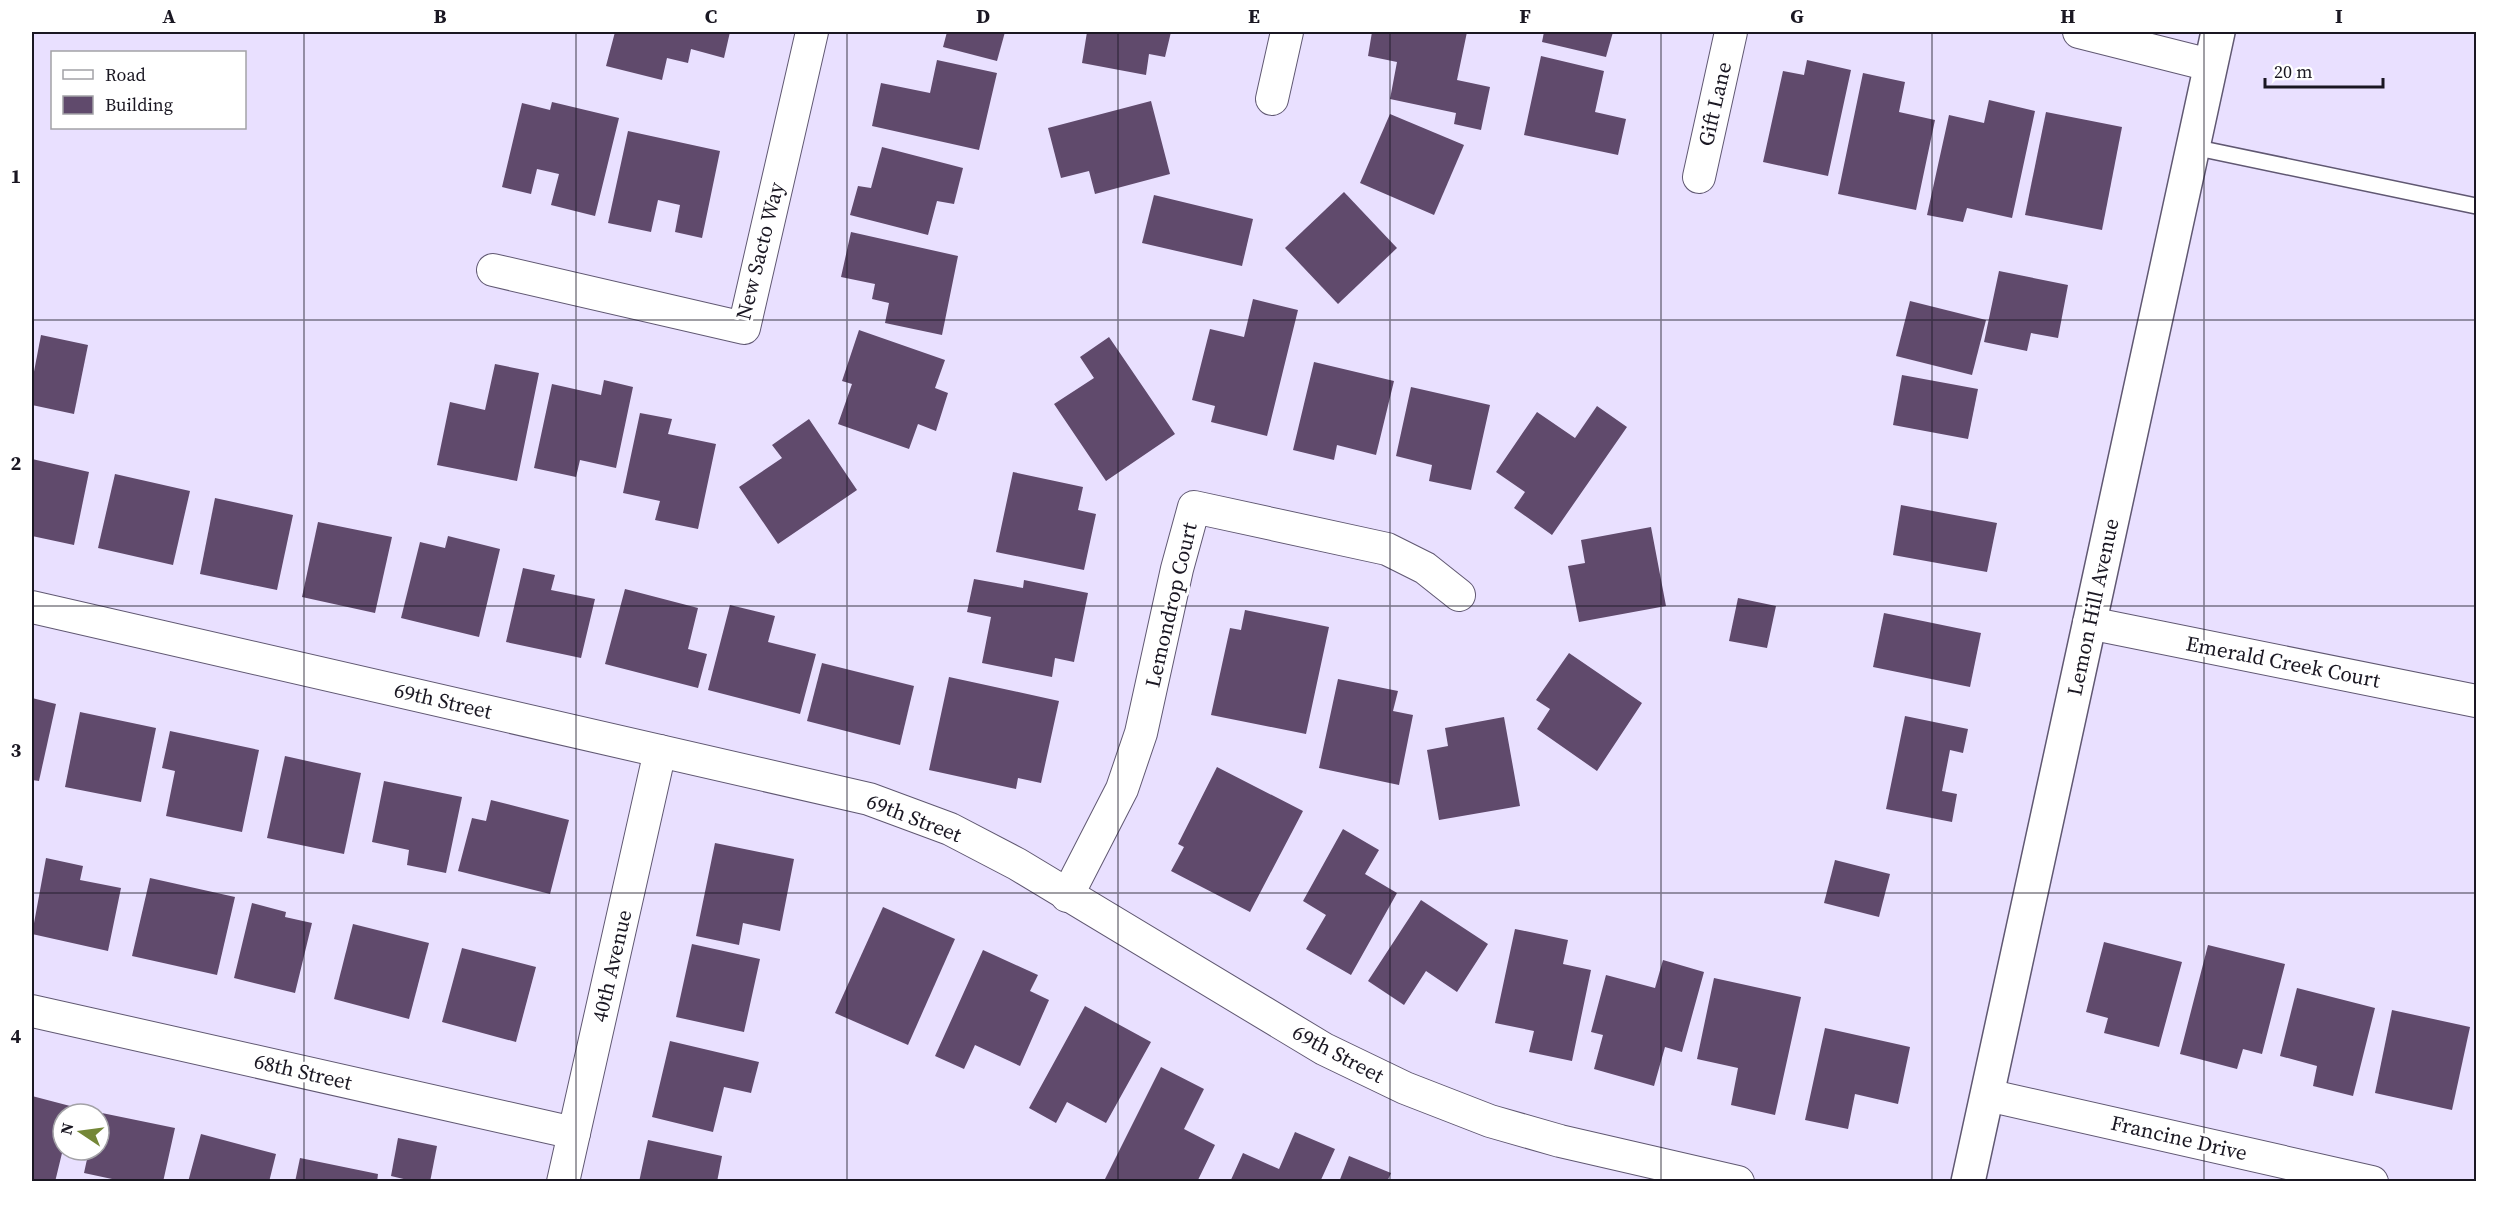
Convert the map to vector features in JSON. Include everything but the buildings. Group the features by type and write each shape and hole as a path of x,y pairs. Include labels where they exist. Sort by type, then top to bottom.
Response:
{"street":[{"name":"New Sacto Way","path":"493,270 744,328 812,32"},
{"path":"1272,99 1287,32"},
{"name":"Gift Lane","path":"1699,177 1731,32"},
{"path":"2079,32 2210,65"},
{"name":"Lemon Hill Avenue","path":"1968,1182 2218,32"},
{"name":"Lemondrop Court","path":"1067,896 1122,789 1141,733 1177,569 1194,507 1387,549 1425,568 1459,595"},
{"name":"69th Street","path":"32,607 868,800 950,829 1017,864 1324,1049 1405,1088 1490,1121 1560,1141 1738,1182"},
{"name":"Emerald Creek Court","path":"2089,623 2476,701"},
{"name":"40th Avenue","path":"563,1182 660,751"},
{"name":"68th Street","path":"32,1011 574,1133"},
{"name":"Francine Drive","path":"1987,1095 2372,1182"}],"lane":[{"path":"2193,147 2476,206"}]}
